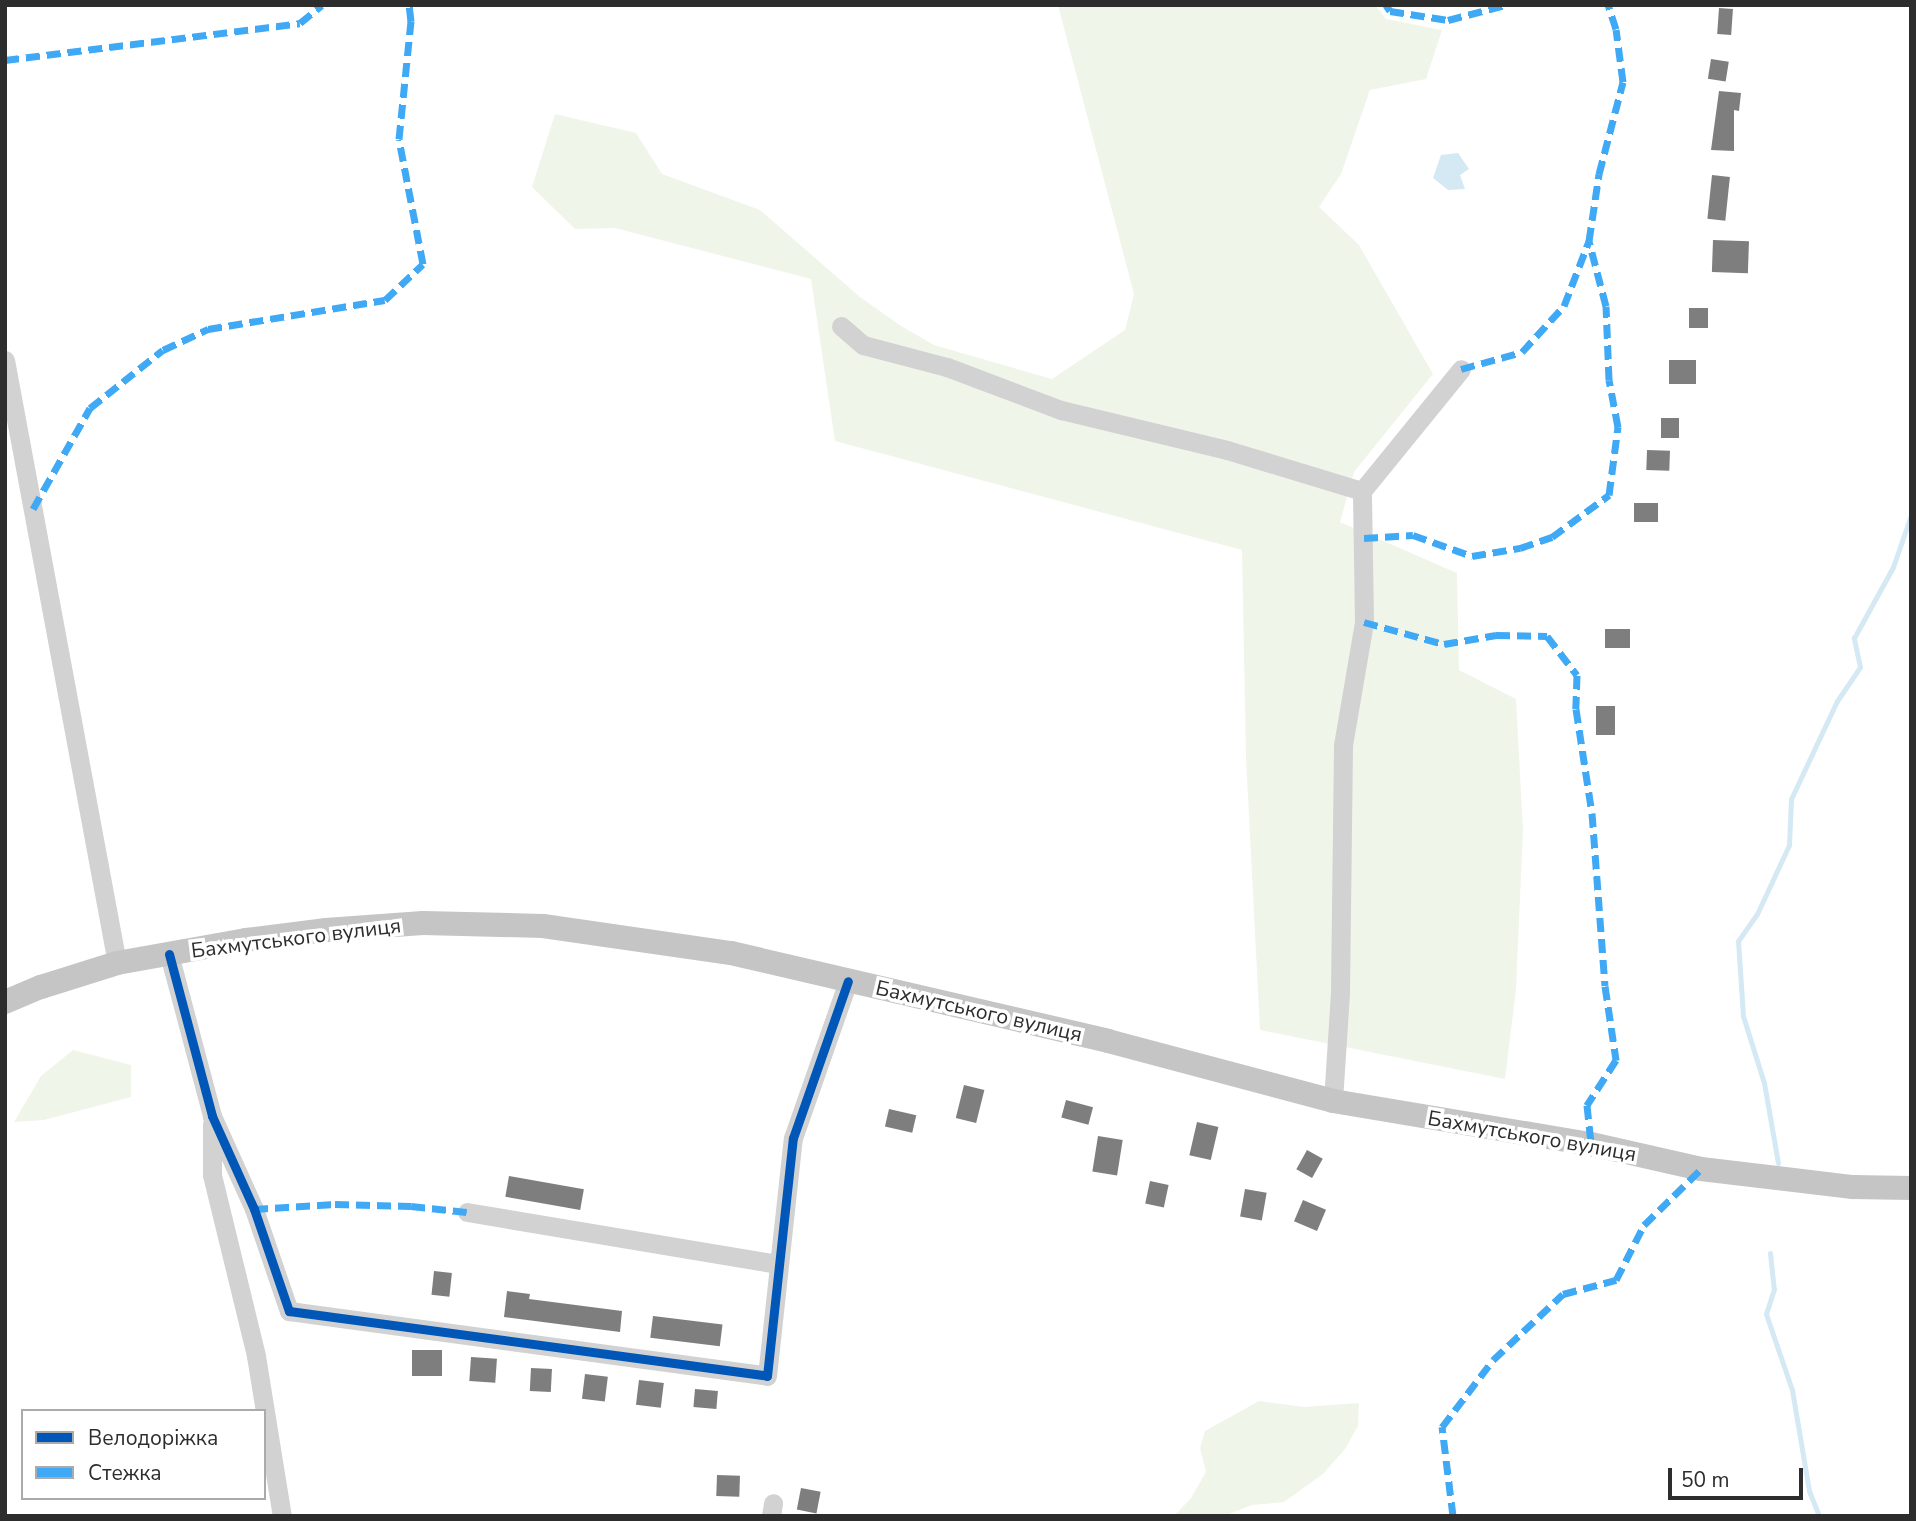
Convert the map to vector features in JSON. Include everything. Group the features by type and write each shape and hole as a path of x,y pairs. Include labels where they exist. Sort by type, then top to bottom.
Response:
{"main road":[{"name":"Бахмутського вулиця","path":"5,1003 41,986 117,963 326,930 423,923 543,926 731,953 1108,1041 1333,1101 1591,1144 1701,1169 1853,1187 1911,1188"}],"street":[{"path":"841,326 863,345 947,367 1061,410 1227,450 1362,491"},
{"path":"5,360 117,963"},
{"path":"1333,1101 1340,992 1343,745 1364,622 1362,491 1461,369"},
{"path":"169,954 212,1116 254,1209 289,1311 767,1376 793,1138 848,981"},
{"path":"212,1116 212,1175 256,1356 265,1409"},
{"path":"467,1212 778,1264"},
{"path":"266,1418 282,1516"}],"shaded area":[{"path":"1058,5 1375,5 1386,19 1442,30 1426,79 1370,90 1341,174 1319,207 1359,245 1433,374 1354,472 1340,522 1457,573 1459,670 1516,699 1523,830 1516,990 1505,1079 1260,1030 1246,758 1242,550 835,441 811,279 615,228 575,229 532,187 555,114 636,133 662,174 760,210 860,297 901,326 934,345 1052,379 1125,330 1134,294"},
{"path":"73,1050 131,1065 131,1097 44,1120 14,1122 41,1076"},
{"path":"1259,1401 1304,1407 1359,1403 1358,1426 1345,1449 1323,1474 1284,1502 1252,1505 1224,1516 1174,1516 1191,1498 1206,1472 1200,1448 1205,1431"}],"water":[{"path":"1458,153 1469,169 1460,175 1465,189 1448,190 1433,178 1441,155"}],"building":[{"path":"1719,8 1733,9 1731,35 1717,34"},
{"path":"1711,59 1729,62 1726,82 1708,79"},
{"path":"1719,91 1741,93 1739,111 1734,110 1734,151 1711,150"},
{"path":"1712,175 1730,177 1725,221 1707,219"},
{"path":"1713,240 1749,241 1748,273 1712,272"},
{"path":"1689,308 1708,308 1708,328 1689,328"},
{"path":"1669,360 1696,360 1696,384 1669,384"},
{"path":"1661,418 1679,418 1679,438 1661,438"},
{"path":"1647,450 1670,451 1669,471 1646,470"},
{"path":"1634,503 1658,503 1658,522 1634,522"},
{"path":"1605,629 1630,629 1630,648 1605,648"},
{"path":"1596,706 1615,706 1615,735 1596,735"},
{"path":"964,1085 984,1090 976,1123 956,1118"},
{"path":"1066,1100 1093,1107 1088,1125 1061,1117"},
{"path":"889,1109 916,1115 912,1133 885,1127"},
{"path":"1197,1122 1218,1127 1211,1160 1189,1155"},
{"path":"1098,1136 1123,1140 1117,1175 1092,1172"},
{"path":"1307,1150 1323,1159 1312,1178 1296,1169"},
{"path":"509,1176 584,1189 580,1210 505,1197"},
{"path":"1150,1181 1169,1185 1164,1207 1145,1203"},
{"path":"1245,1189 1267,1193 1262,1220 1240,1217"},
{"path":"1303,1200 1326,1210 1317,1231 1294,1221"},
{"path":"434,1271 452,1273 449,1297 431,1295"},
{"path":"507,1291 530,1294 529,1299 622,1311 620,1332 504,1317"},
{"path":"653,1316 722,1325 720,1346 650,1338"},
{"path":"412,1350 442,1350 442,1376 412,1376"},
{"path":"471,1357 497,1359 495,1383 469,1381"},
{"path":"531,1368 552,1369 551,1392 530,1391"},
{"path":"585,1374 608,1377 605,1402 582,1399"},
{"path":"639,1380 664,1383 661,1408 636,1405"},
{"path":"695,1389 718,1391 716,1409 693,1407"},
{"path":"717,1475 740,1476 739,1497 716,1496"},
{"path":"801,1488 821,1492 816,1513 797,1510"}],"waterway":[{"path":"1778,1163 1764,1083 1743,1016 1738,941 1757,914 1789,845 1791,799 1837,701 1860,667 1854,638 1893,567 1911,515"},
{"path":"1770,1253 1774,1289 1766,1314 1792,1390 1809,1491 1819,1516"}],"marked path":[{"path":"5,60 300,23 322,5"},
{"path":"33,509 90,408 163,350 208,329 385,300 423,264 399,139 411,21 409,5"},
{"path":"1386,5 1390,11 1448,20 1505,5"},
{"path":"1461,369 1522,352 1564,306 1589,241 1599,174 1623,82 1616,29 1608,5"},
{"path":"1364,538 1413,535 1472,556 1520,548 1552,537 1609,495 1618,427 1609,380 1606,306 1589,241"},
{"path":"1364,622 1444,644 1496,635 1547,636 1577,675 1576,709 1592,813 1605,986 1616,1060 1587,1105 1591,1144"},
{"path":"1453,1516 1442,1427 1493,1360 1563,1294 1616,1280 1644,1225 1701,1169"},
{"path":"254,1209 335,1204 411,1206 467,1212"}],"cycle path":[{"path":"169,954 212,1116 254,1209 289,1311 767,1376 793,1138 848,981"}]}
